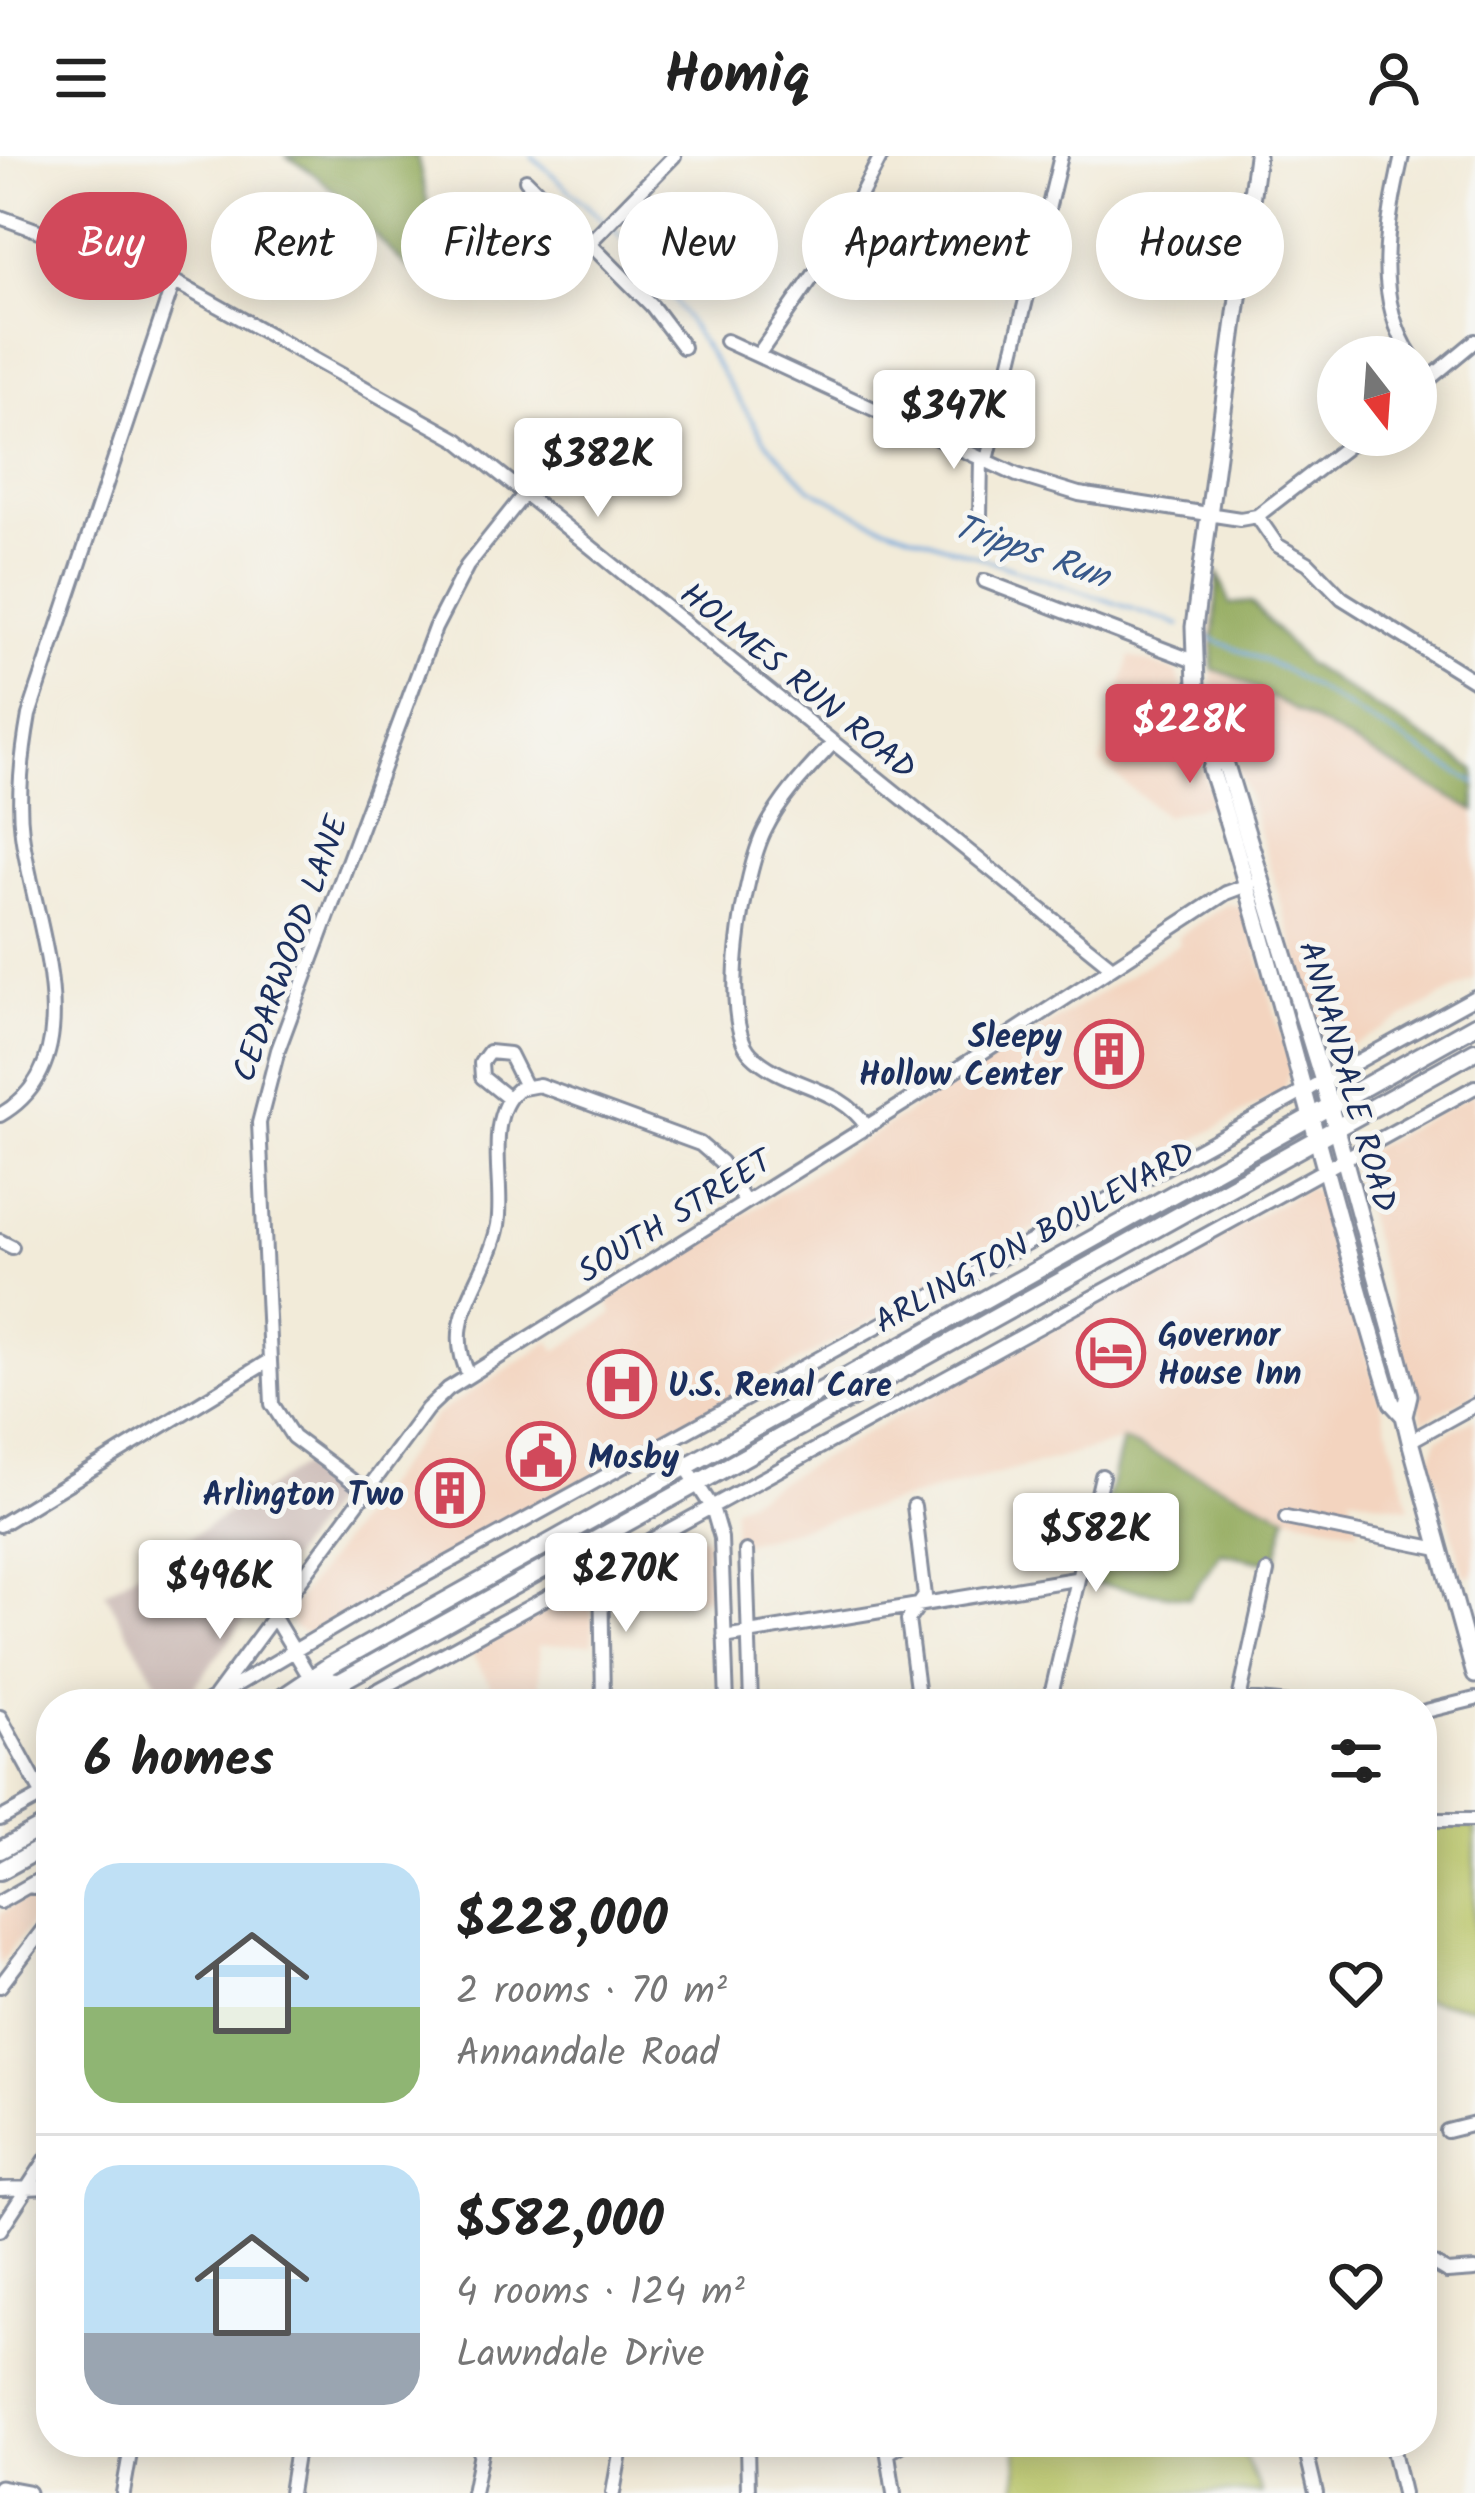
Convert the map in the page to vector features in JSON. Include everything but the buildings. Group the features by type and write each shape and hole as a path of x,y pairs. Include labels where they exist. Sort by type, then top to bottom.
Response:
{"highway":[{"name":"ARLINGTON BOULEVARD","path":"299,1689 331,1665 1475,1024"},
{"name":"ARLINGTON BOULEVARD","path":"312,1682 340,1682 1475,1051"},
{"path":"0,1850 36,1830"},
{"path":"0,1871 36,1851"}],"main road":[{"name":"ANNANDALE ROAD","path":"1257,156 1208,512 1193,661 1215,759 1226,765 1306,1087 1336,1129 1409,1395 1404,1416 1410,1441 1475,1675"},
{"name":"ANNANDALE ROAD","path":"1256,882 1322,1078 1318,1138 1324,1168 1392,1403 1404,1416"},
{"path":"0,2488 27,2493"}],"street":[{"path":"594,239 674,156"},
{"path":"758,355 834,246 881,156"},
{"path":"980,517 984,459 1061,156"},
{"path":"1401,336 1385,287 1402,156"},
{"path":"526,180 539,192"},
{"name":"HOLMES RUN ROAD","path":"0,218 36,231"},
{"path":"594,241 683,346"},
{"name":"HOLMES RUN ROAD","path":"187,288 434,425 526,492 1112,967"},
{"path":"0,1115 24,1099 40,1077 54,1025 22,829 21,770 29,715 168,300"},
{"path":"727,341 984,459 1079,494 1240,519 1257,516 1335,456"},
{"path":"1437,372 1475,341"},
{"name":"CEDARWOOD LANE","path":"366,1491 285,1427 272,1404 259,1123 267,1081 440,616 467,566 526,492"},
{"path":"1257,516 1277,544 1308,563 1342,598 1475,682"},
{"path":"986,581 1193,661"},
{"path":"833,742 792,787 756,852 746,894 734,1013 740,1039 755,1058 838,1097 867,1127"},
{"name":"SOUTH STREET","path":"220,1689 437,1397 867,1127 1226,892 1256,882"},
{"path":"231,1689 292,1649 1475,997"},
{"path":"508,1098 482,1077 481,1063 489,1052 509,1054 525,1086"},
{"path":"469,1375 456,1330 493,1246 501,1197 500,1116 508,1098 525,1086 560,1092 700,1144 721,1162 746,1202"},
{"path":"380,1689 1475,1087"},
{"path":"1095,1205 1109,1230"},
{"path":"1004,1314 1018,1336"},
{"path":"0,1525 267,1362"},
{"path":"1410,1441 1475,1405"},
{"path":"669,1441 712,1507 721,1538 726,1689"},
{"path":"1052,1689 1102,1476"},
{"path":"914,1506 925,1596 908,1620 918,1689"},
{"path":"1286,1518 1439,1549"},
{"path":"746,1551 750,1689"},
{"path":"601,1567 603,1689"},
{"path":"1242,1689 1267,1572"},
{"path":"724,1637 1075,1580"},
{"path":"272,1614 312,1682"},
{"path":"1437,1708 1475,1699"},
{"path":"0,1717 36,1776"},
{"path":"0,1819 36,1800"},
{"path":"1437,1820 1475,1820"},
{"path":"0,1902 36,1881"},
{"path":"27,1886 36,1888"},
{"path":"0,1986 36,1938"},
{"path":"1447,2131 1475,2124"},
{"path":"0,2230 36,2174"},
{"path":"0,2188 36,2188"},
{"path":"1437,2266 1448,2272 1475,2270"},
{"path":"123,2493 129,2457"},
{"path":"290,2493 296,2457"},
{"path":"473,2493 480,2457"},
{"path":"613,2493 619,2457"},
{"path":"747,2457 748,2493"},
{"path":"890,2457 894,2493"},
{"path":"1308,2457 1316,2493"},
{"path":"1395,2457 1403,2493"}],"shaded area":[{"path":"1218,572 1238,627 1258,610 1306,663 1475,770 1475,979 1334,1055 1326,1048 1213,683 1210,641"},
{"path":"1130,656 1177,672 1212,803 1165,816 1100,763"},
{"path":"1227,904 1245,908 1291,1069 1283,1091 309,1634 295,1628 287,1614 436,1415 550,1341 557,1351 613,1314 608,1300 1180,943 1177,937"},
{"path":"1475,1093 1475,1393 1423,1421 1353,1165 1360,1155"},
{"path":"1309,1187 1323,1198 1410,1508 1350,1495 1359,1530 1287,1515 1122,1441 734,1545 733,1507"},
{"path":"1475,1418 1475,1574 1465,1577 1431,1460 1437,1439"},
{"path":"309,1461 344,1486 193,1689 160,1689 105,1592"},
{"path":"690,1529 707,1539 709,1598 613,1599 613,1576 619,1569"},
{"path":"591,1587 593,1644 539,1645 540,1689 493,1689 471,1653"},
{"path":"36,1896 36,1917 0,1964 0,1914"}],"green space":[{"path":"285,156 417,156 425,192 401,192 401,261 377,236 377,192 334,192"},
{"path":"1218,572 1230,604 1251,602 1306,663 1475,770 1475,811 1233,676 1212,669"},
{"path":"1122,1440 1287,1515 1275,1564 1221,1553 1189,1598 1087,1583"},
{"path":"1437,1826 1475,1827 1475,2007 1437,2002"},
{"path":"1017,2457 1245,2457 1262,2493 1017,2493"}],"waterway":[{"name":"Tripps Run","path":"532,156 605,222"},
{"name":"Tripps Run","path":"612,228 653,267 766,442 810,488 869,520 1180,625"},
{"name":"Tripps Run","path":"1208,637 1281,668 1475,783"}],"place":[{"name":"Sleepy Hollow Center","path":"1109,1054"},
{"name":"Governor House Inn","path":"1111,1353"},
{"name":"U.S. Renal Care","path":"622,1384"},
{"name":"Mosby","path":"541,1456"},
{"name":"Arlington Two","path":"450,1493"}]}
